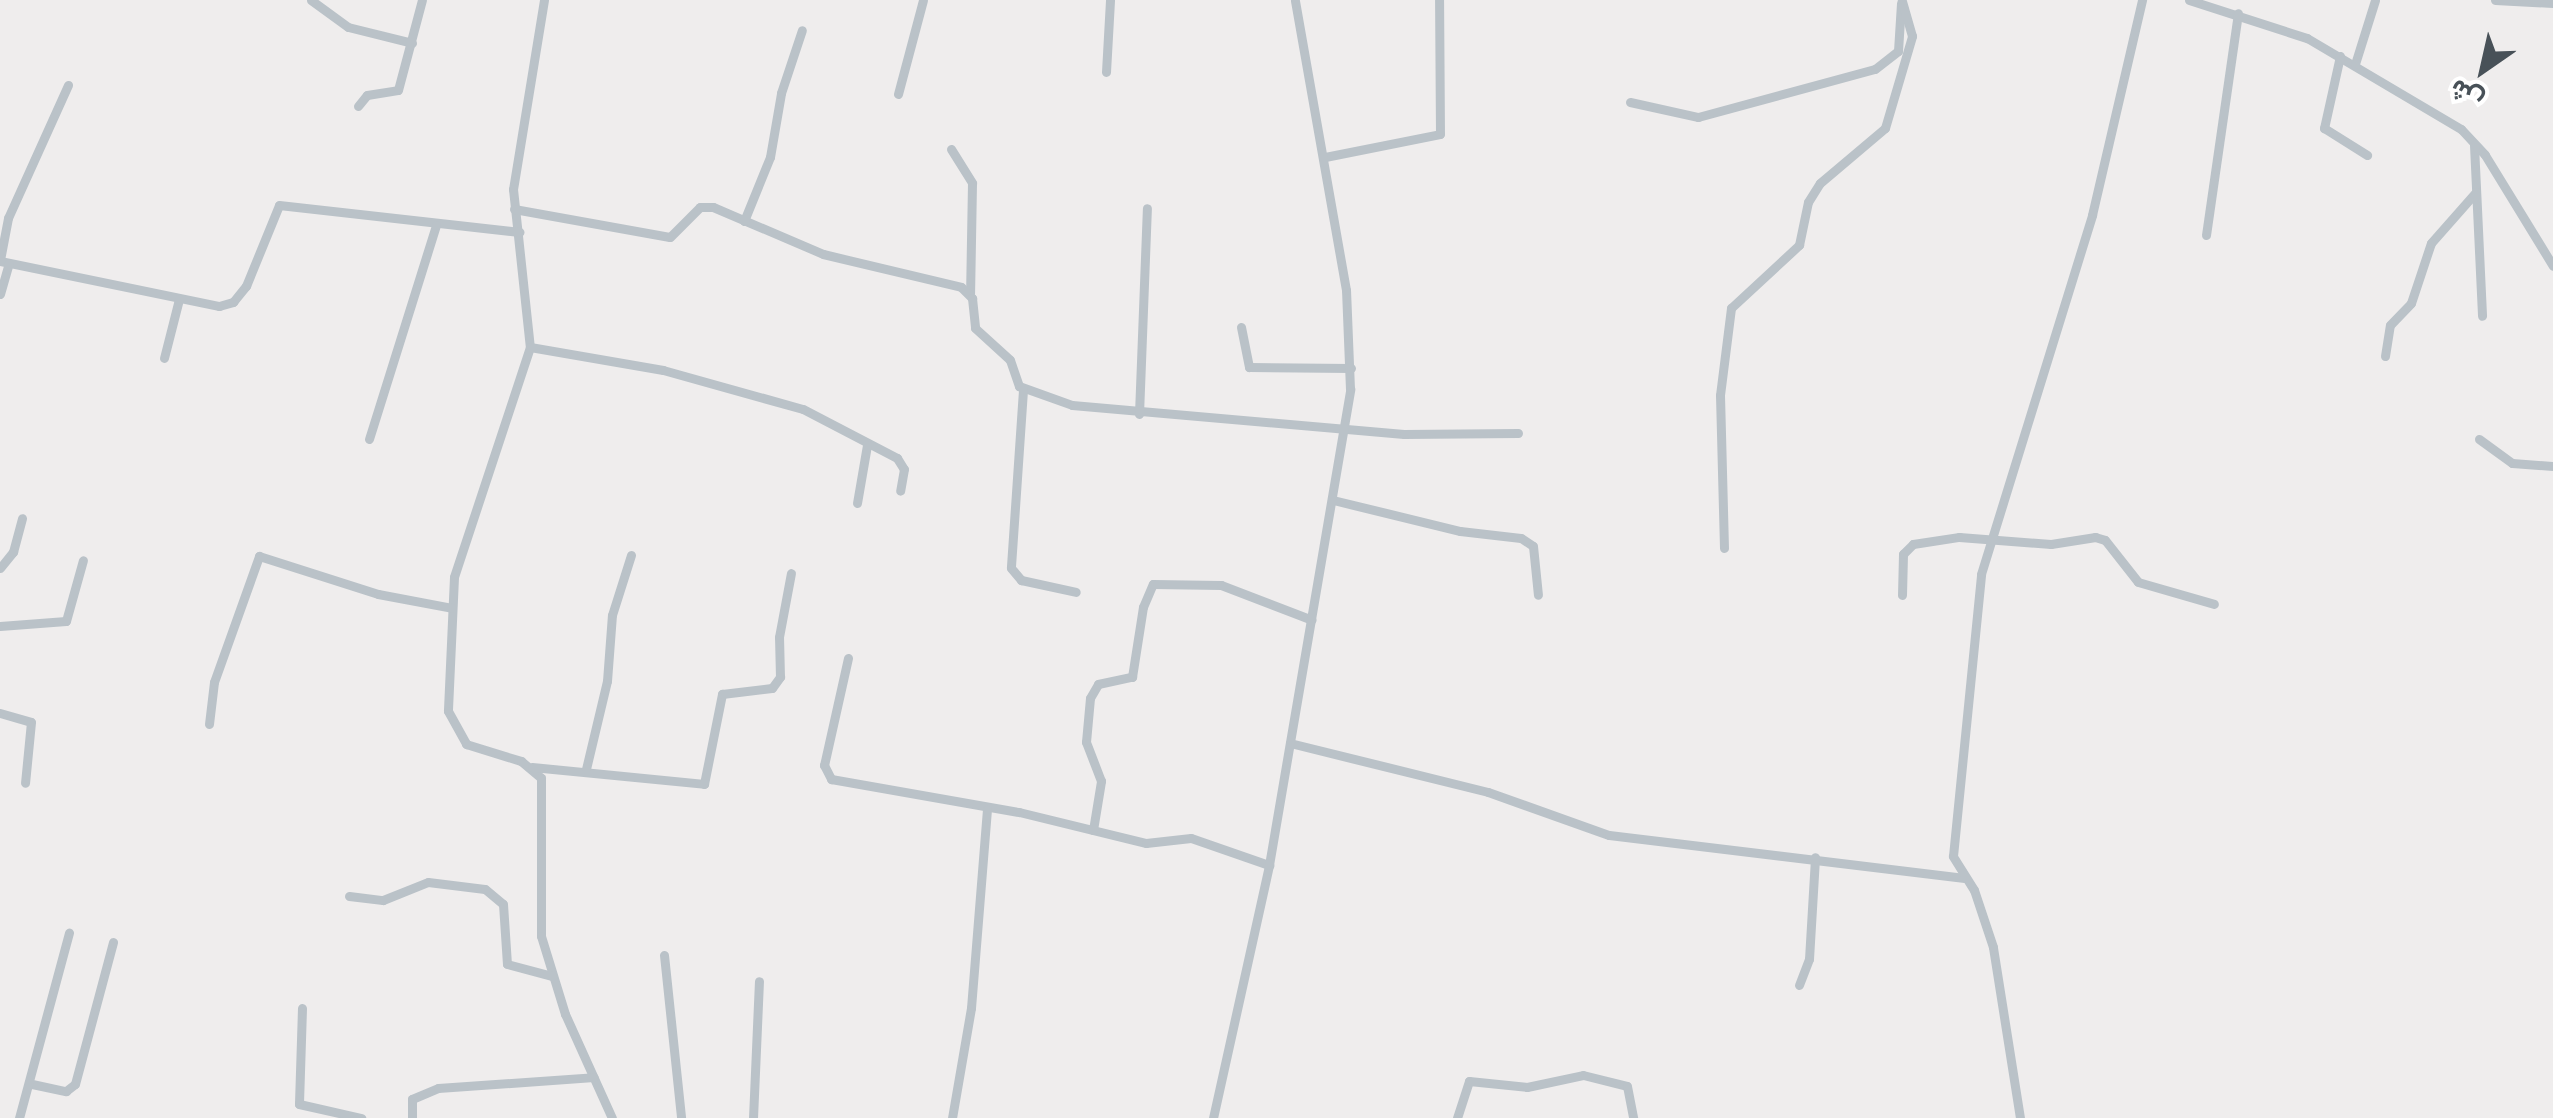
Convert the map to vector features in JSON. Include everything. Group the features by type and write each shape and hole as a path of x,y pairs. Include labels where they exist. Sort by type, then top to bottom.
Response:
{"street":[{"path":"311,0 348,27 412,43"},
{"path":"358,106 367,95 398,90 422,0"},
{"path":"544,0 514,209 530,346 458,561 448,712 455,734 480,750 532,766 704,784 722,694 772,688 780,676 791,573"},
{"path":"898,94 923,0"},
{"path":"1106,72 1110,0"},
{"path":"1213,1118 1269,864 1346,429 1350,368 1346,290 1326,157 1293,0"},
{"path":"1326,157 1440,134 1439,0"},
{"path":"1630,102 1698,117 1875,69 1898,52 1901,0"},
{"path":"1724,548 1720,395 1731,308 1799,245 1808,202 1820,182 1885,128 1912,36 1901,0"},
{"path":"2020,1118 1993,947 1984,913 1952,856 1988,539 2092,215 2142,0"},
{"path":"2189,0 2231,8 2340,56 2474,142 2553,266"},
{"path":"2355,64 2375,0"},
{"path":"2495,0 2553,3"},
{"path":"2206,234 2231,8"},
{"path":"744,221 770,157 781,93 802,30"},
{"path":"2340,56 2324,128 2367,155"},
{"path":"0,294 8,218 68,84"},
{"path":"2474,142 2482,316"},
{"path":"951,149 972,183 970,293 975,328 1010,360 1023,390 1011,568 1021,580 1076,592"},
{"path":"2385,356 2390,325 2412,303 2432,243 2476,192"},
{"path":"3,262 179,299 233,302 280,205 518,232"},
{"path":"514,209 662,236 683,230 700,207 823,254 970,293"},
{"path":"1138,414 1147,208"},
{"path":"368,439 436,225"},
{"path":"164,358 179,299"},
{"path":"1242,328 1249,367 1350,368"},
{"path":"530,346 664,370 804,409 903,463 900,491"},
{"path":"1023,390 1138,414 1346,429 1518,432"},
{"path":"2479,440 2512,463 2553,466"},
{"path":"856,503 867,445"},
{"path":"1333,500 1528,542 1538,596"},
{"path":"0,568 12,552 22,518"},
{"path":"1902,594 1906,547 1988,539 2106,540 2138,582 2214,604"},
{"path":"586,770 607,681 612,615 631,554"},
{"path":"209,724 214,682 259,556 378,594 452,608"},
{"path":"0,626 66,621 83,560"},
{"path":"1093,830 1101,781 1086,742 1090,698 1098,684 1132,677 1143,607 1153,584 1221,585 1312,620"},
{"path":"848,658 824,765 827,775 1153,844 1191,838 1269,864"},
{"path":"0,714 31,722 25,783"},
{"path":"1290,742 1488,792 1609,834 1964,878"},
{"path":"532,766 543,787 537,916 552,976 612,1118"},
{"path":"952,1118 971,1008 986,810"},
{"path":"1799,985 1808,959 1815,857"},
{"path":"349,896 384,900 428,882 485,890 504,904 505,962 552,976"},
{"path":"19,1118 32,1084 69,933"},
{"path":"32,1084 66,1091 75,1084 113,942"},
{"path":"664,955 681,1118"},
{"path":"753,1118 760,982"},
{"path":"302,1008 298,1104 362,1118"},
{"path":"1457,1118 1469,1081 1527,1087 1582,1075 1627,1086 1633,1118"},
{"path":"412,1118 410,1102 420,1092 514,1078 594,1077"}]}
